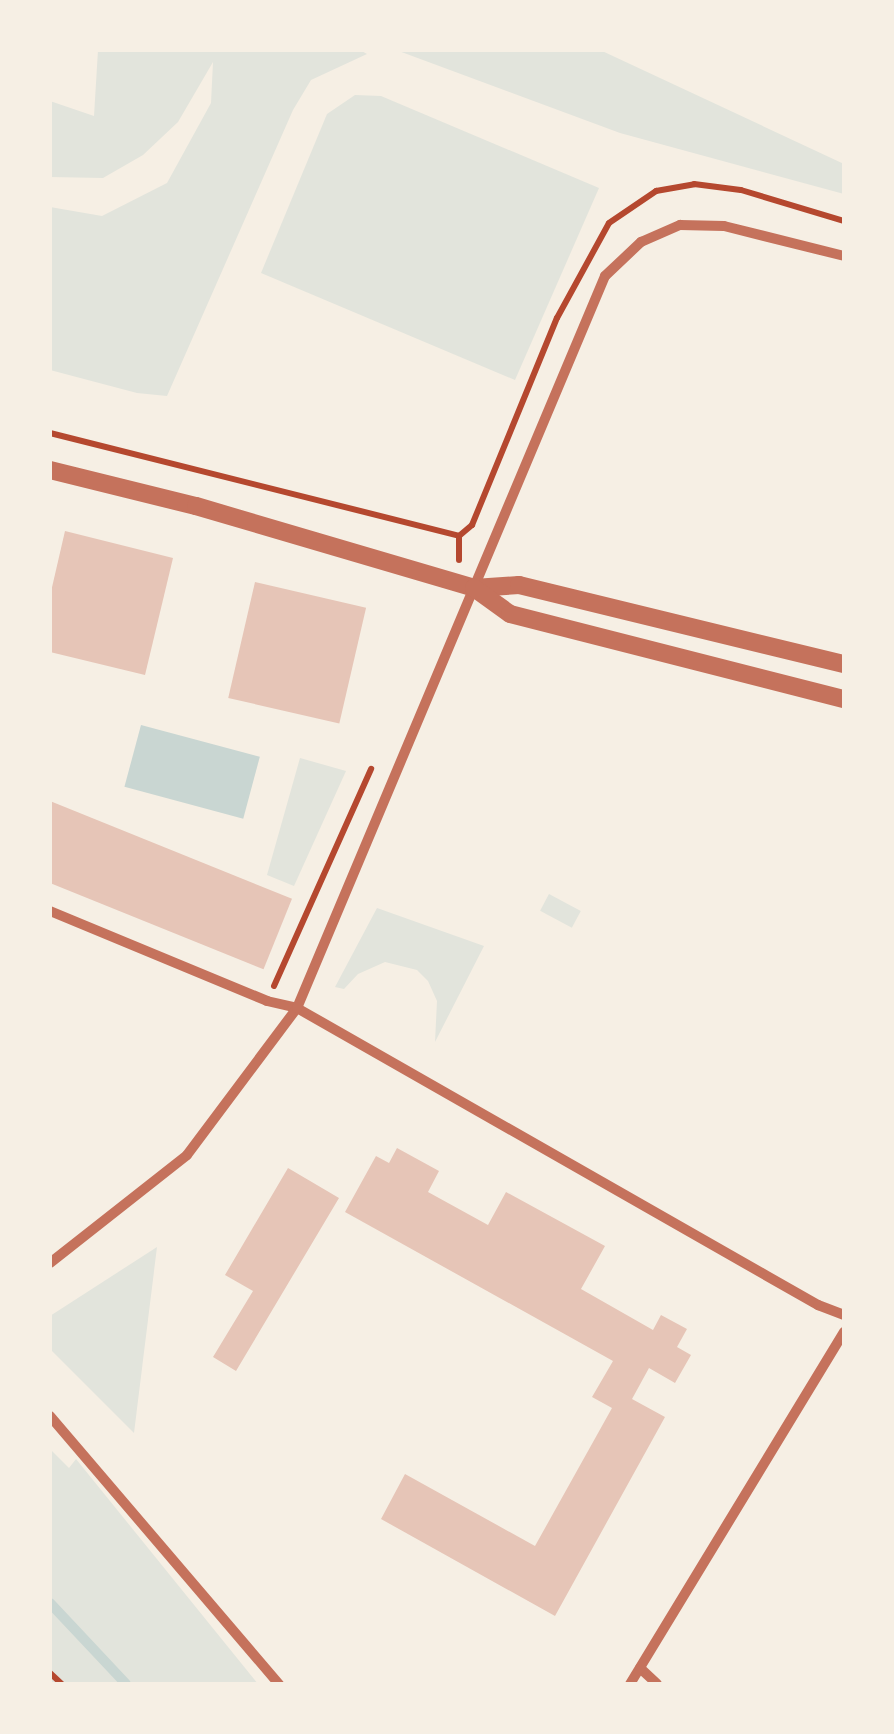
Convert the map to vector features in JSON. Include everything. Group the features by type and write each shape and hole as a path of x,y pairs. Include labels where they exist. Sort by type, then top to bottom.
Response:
{"street":[{"path":"50,1262 188,1155 297,1008 605,276 640,242 680,225 724,226 844,256"},
{"path":"50,470 196,506 474,588 510,614 844,699"},
{"path":"474,588 519,585 844,664"},
{"path":"50,911 267,1000 297,1008 818,1305 844,1316"},
{"path":"630,1684 844,1332"},
{"path":"50,1416 279,1684"},
{"path":"640,1668 657,1684"}],"path":[{"path":"50,433 460,536"},
{"path":"267,1000 376,760"},
{"path":"50,1673 62,1684"}],"shaded area":[{"path":"98,50 360,50 367,54 311,80 293,110 167,396 137,393 50,370 50,207 102,216 167,183 211,103 213,62 178,122 143,155 103,178 50,177 50,101 94,116"},
{"path":"396,50 600,50 844,164 844,194 620,133"},
{"path":"355,95 381,96 599,188 515,380 261,273 327,114"},
{"path":"141,725 260,757 243,819 124,787"},
{"path":"300,758 346,771 294,886 267,875"},
{"path":"549,894 581,911 572,928 540,911"},
{"path":"377,908 484,946 435,1042 437,1001 428,981 417,970 385,962 358,974 344,989 335,987"},
{"path":"157,1247 134,1433 50,1349 50,1316"},
{"path":"50,1449 69,1468 76,1459 258,1684 50,1684"}],"building":[{"path":"65,531 173,558 145,675 50,652 50,596"},
{"path":"255,582 366,608 339,724 228,698"},
{"path":"50,801 292,899 264,969 50,883"},
{"path":"397,1148 439,1171 428,1192 488,1225 506,1192 605,1246 581,1289 653,1330 661,1315 687,1329 677,1347 691,1355 675,1383 649,1368 632,1399 665,1417 555,1616 381,1519 405,1474 535,1546 612,1408 592,1397 613,1361 345,1212 376,1156 389,1163"},
{"path":"288,1168 339,1198 236,1371 213,1357 253,1291 225,1275"}],"waterway":[{"path":"50,1603 126,1684"}]}
